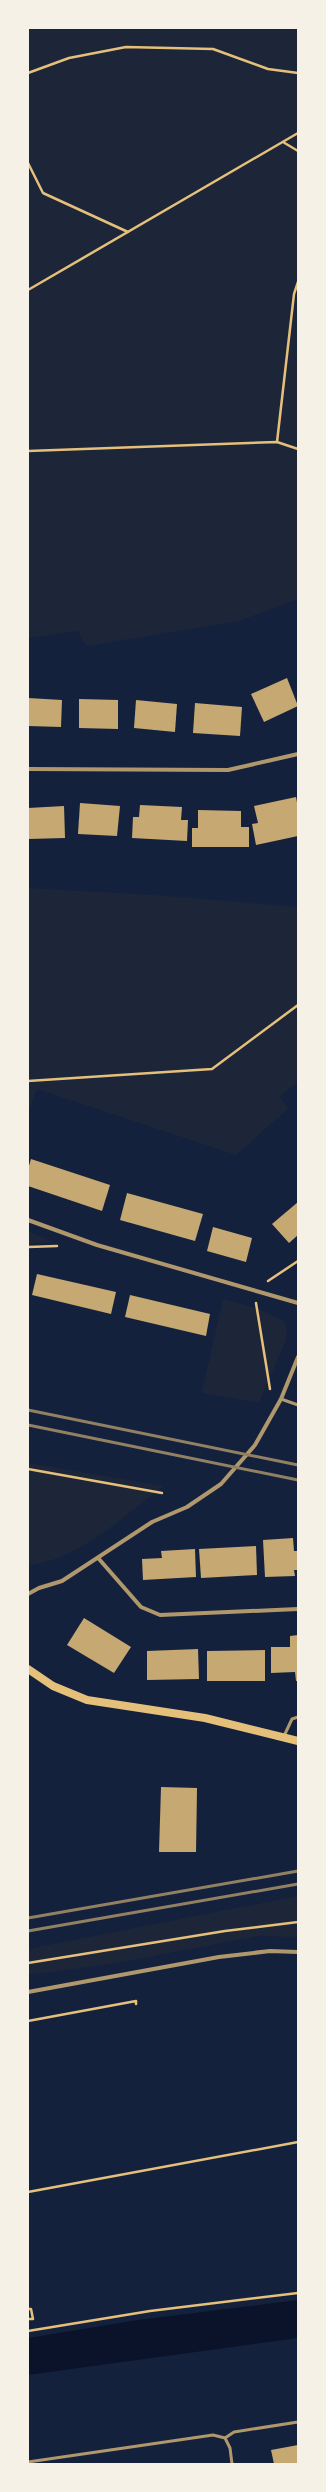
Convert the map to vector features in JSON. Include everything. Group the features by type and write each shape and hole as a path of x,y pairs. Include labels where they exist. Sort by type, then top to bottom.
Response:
{"main road":[{"path":"28,1669 53,1686 87,1700 205,1718 284,1736 298,1741"}],"street":[{"path":"28,769 228,770 298,754"},
{"path":"28,1220 97,1245 298,1303"},
{"path":"28,1594 39,1588 62,1581 98,1559 152,1522 187,1507 221,1484 255,1445 281,1399 298,1357"},
{"path":"98,1559 141,1607 160,1615 298,1609"},
{"path":"28,1992 219,1957 270,1951 298,1952"}],"lane":[{"path":"281,1399 298,1405"},
{"path":"284,1736 292,1719 298,1717"},
{"path":"28,2462 213,2435 225,2438 234,2432 298,2422"},
{"path":"225,2438 230,2448 232,2464"}],"path":[{"path":"28,73 69,58 126,47 213,49 268,69 298,73"},
{"path":"28,290 298,133"},
{"path":"283,142 298,151"},
{"path":"28,163 43,193 128,232"},
{"path":"277,442 294,294 298,282"},
{"path":"28,451 277,442 298,449"},
{"path":"28,1081 212,1069 298,1005"},
{"path":"274,1409 254,1290 298,1261"},
{"path":"28,1469 162,1493"},
{"path":"28,1963 225,1931 298,1922"},
{"path":"28,2021 136,2001 136,2004"},
{"path":"28,2192 298,2142"},
{"path":"28,2332 150,2311 298,2293"},
{"path":"28,2309 31,2309 33,2319 28,2319"}],"shaded area":[{"path":"28,28 298,28 298,599 239,621 86,646 78,631 28,638"},
{"path":"28,888 154,895 298,907 298,1082 280,1096 288,1109 236,1155 37,1089 28,1113"},
{"path":"28,1231 53,1242 28,1244"},
{"path":"223,1299 259,1309 285,1322 287,1333 285,1342 259,1403 202,1393"},
{"path":"28,1463 164,1486 117,1523 83,1546 65,1555 28,1565"},
{"path":"298,1896 298,1937 258,1936 111,1964 28,1975 28,1949"},
{"path":"298,2300 298,2338 28,2375 28,2338 138,2320"}],"building":[{"path":"287,678 298,706 264,722 251,694"},
{"path":"28,698 62,700 61,727 28,726"},
{"path":"79,699 118,700 118,729 79,728"},
{"path":"136,700 177,704 175,732 134,728"},
{"path":"195,703 242,707 240,736 193,733"},
{"path":"296,797 298,808 298,836 256,845 252,824 258,823 254,806"},
{"path":"80,803 120,806 117,836 78,834"},
{"path":"140,805 182,807 181,820 188,820 187,841 132,838 133,817 139,817"},
{"path":"64,806 65,838 28,839 28,808"},
{"path":"198,810 241,811 241,827 249,827 249,847 192,847 192,828 198,828"},
{"path":"31,1159 110,1185 102,1211 28,1186 28,1169"},
{"path":"127,1193 203,1214 195,1241 120,1220"},
{"path":"298,1202 298,1235 289,1243 272,1224"},
{"path":"213,1227 252,1238 246,1262 207,1251"},
{"path":"37,1274 116,1292 111,1314 32,1295"},
{"path":"130,1295 210,1314 206,1336 125,1317"},
{"path":"293,1538 294,1551 298,1551 298,1570 294,1570 295,1576 265,1577 263,1540"},
{"path":"256,1546 257,1575 201,1578 199,1549"},
{"path":"195,1549 196,1577 143,1580 142,1559 162,1558 161,1551"},
{"path":"84,1618 131,1647 114,1673 67,1645"},
{"path":"298,1635 298,1681 296,1681 295,1672 271,1673 271,1647 290,1647 290,1636"},
{"path":"198,1649 199,1679 147,1680 147,1651"},
{"path":"265,1650 265,1681 207,1681 207,1651"},
{"path":"161,1787 197,1788 196,1852 159,1852"},
{"path":"298,2445 298,2464 274,2464 271,2450"}],"railway":[{"path":"28,1410 298,1465"},
{"path":"28,1425 298,1480"},
{"path":"28,1918 298,1871"},
{"path":"28,1931 298,1884"}]}
